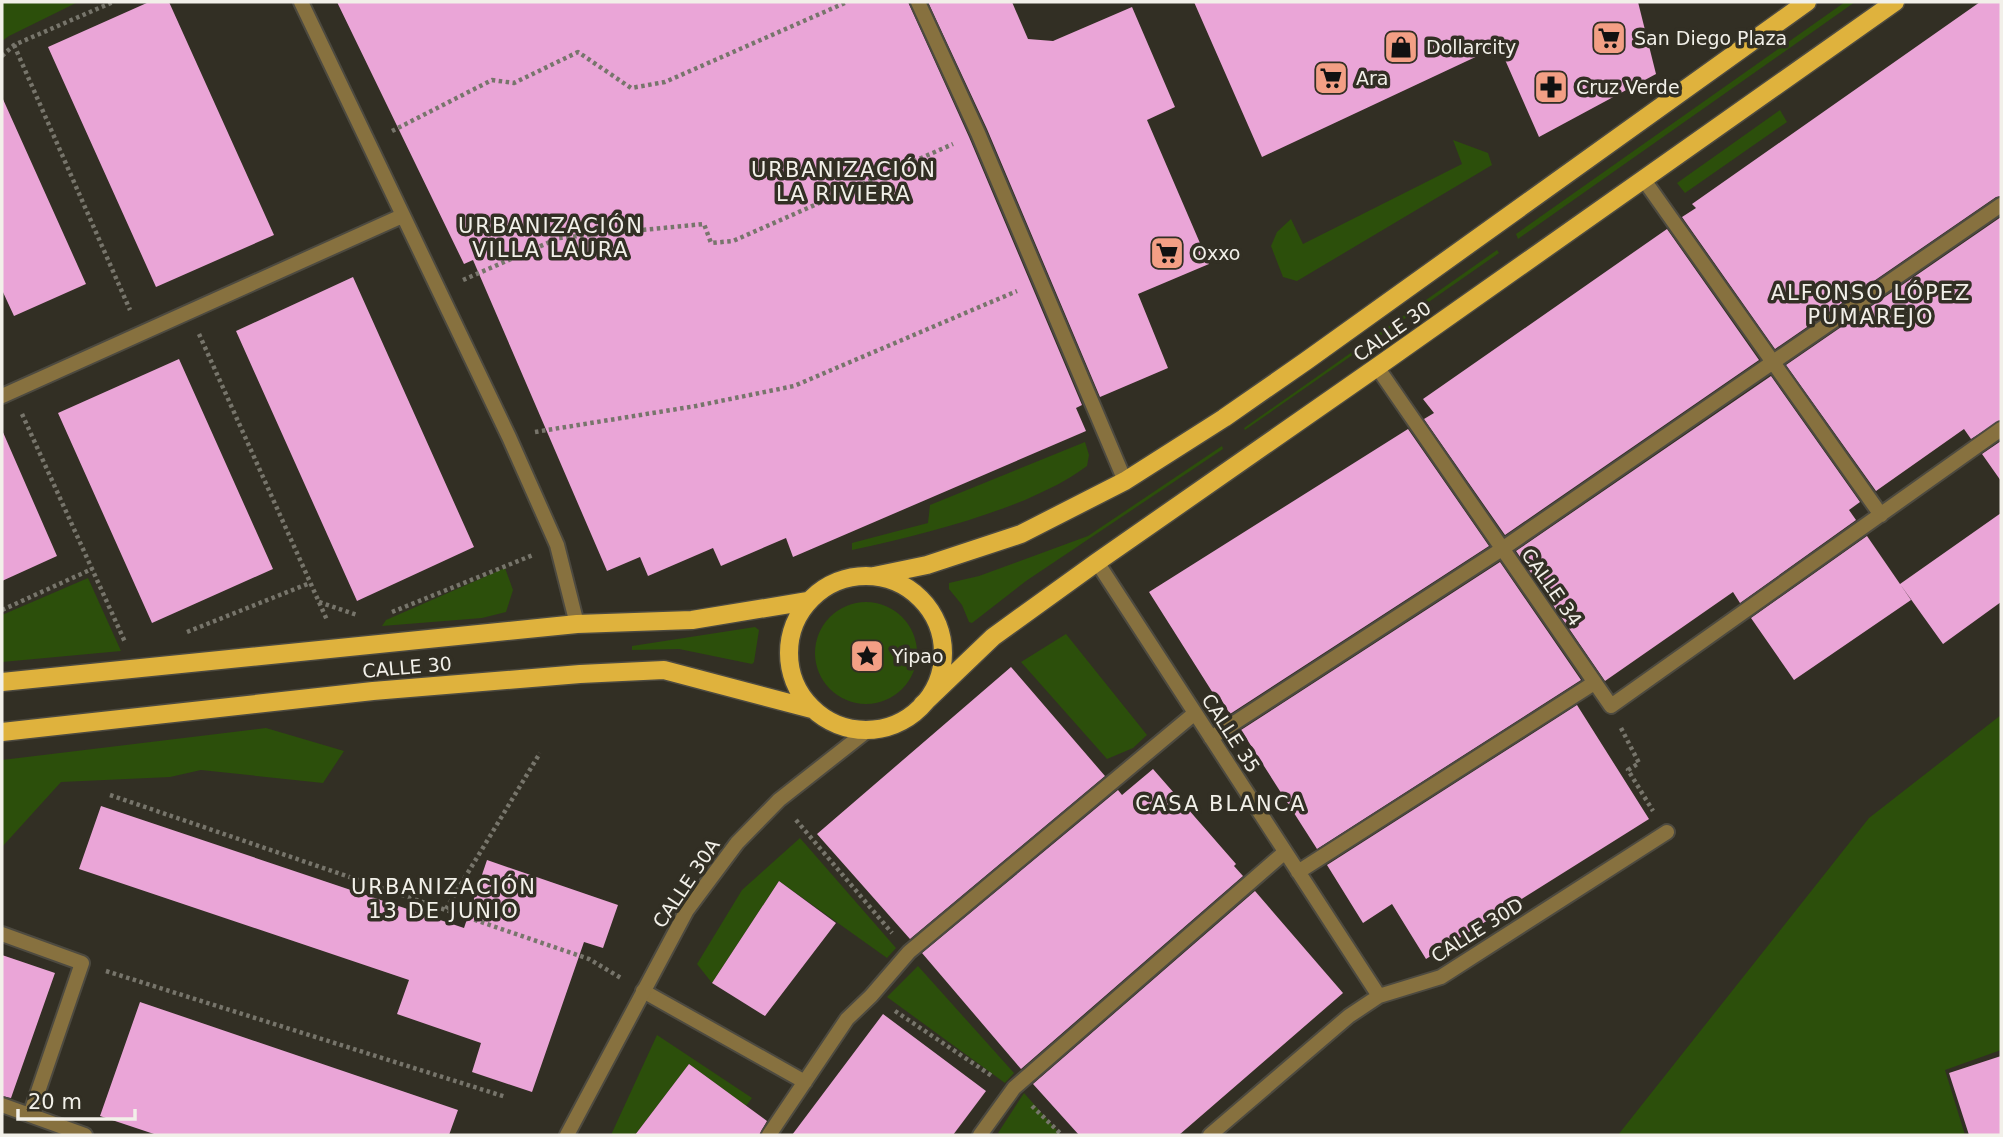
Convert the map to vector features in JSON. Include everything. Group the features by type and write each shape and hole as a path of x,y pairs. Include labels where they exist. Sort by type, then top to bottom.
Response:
{"main road":[{"name":"CALLE 30","path":"874,576 927,565 1021,534 1125,481 1265,389 1807,2"},
{"name":"CALLE 30","path":"922,705 993,637 1895,2"},
{"path":"874,576 901,584 923,601 938,626 943,653 938,681 922,705 898,723 868,730 838,725 812,709 795,685 788,656 793,627 808,601 827,586 850,577 874,576"},
{"name":"CALLE 30","path":"2,682 577,624 692,621 808,601"},
{"name":"CALLE 30","path":"2,732 373,691 664,670 812,709"}],"street":[{"path":"301,2 509,437 556,545 577,624"},
{"path":"918,2 978,133 1125,481"},
{"path":"1644,180 1881,515"},
{"path":"1211,738 1502,550 2001,205"},
{"path":"7,393 402,216"},
{"name":"CALLE 34","path":"1377,367 1611,706"},
{"path":"1611,706 2001,429"},
{"name":"CALLE 35","path":"1097,562 1379,996"},
{"path":"1298,872 1594,682"},
{"path":"769,1135 847,1019 909,952 1195,713"},
{"name":"CALLE 30A","path":"567,1135 687,910 737,843 779,800 868,730"},
{"name":"CALLE 30D","path":"1210,1135 1349,1016 1379,996 1441,977 1667,832"},
{"path":"980,1135 1014,1088 1286,852"},
{"path":"2,934 82,963 30,1115"},
{"path":"642,991 805,1082"},
{"path":"2,1105 85,1135"}],"path":[{"path":"2,56 15,45 113,2"},
{"path":"368,143 492,80 514,83 578,52 631,88 664,82 847,2"},
{"path":"15,45 140,333"},
{"path":"439,290 559,238 704,224 711,243 733,241 978,133"},
{"path":"509,437 696,406 794,386 1040,281"},
{"path":"188,311 339,647"},
{"path":"7,393 138,668"},
{"path":"384,615 556,545"},
{"path":"2,610 92,569"},
{"path":"186,633 310,583"},
{"path":"319,602 358,615"},
{"path":"1611,706 1639,763 1628,770 1667,832"},
{"path":"446,909 540,752"},
{"path":"110,795 589,959 642,991"},
{"path":"779,800 909,952"},
{"path":"82,963 506,1097"},
{"path":"871,996 999,1080"}],"green space":[{"path":"2,2 78,2 2,41"},
{"path":"1845,2 1855,2 1518,239 1516,234"},
{"path":"1780,110 1787,122 1685,193 1677,183"},
{"path":"1453,140 1488,153 1492,165 1297,281 1283,277 1271,246 1277,232 1291,219 1303,244 1462,164"},
{"path":"1497,250 1499,253 1245,430 1244,428"},
{"path":"1085,442 1089,455 1087,466 1041,493 1004,508 918,535 852,550 852,543 928,523 930,505"},
{"path":"1222,446 1223,449 1026,581 972,623 969,622 962,605 949,589 949,583 979,576 1088,536"},
{"path":"505,568 513,590 506,612 482,618 382,626 386,620"},
{"path":"88,578 121,651 2,662 2,615"},
{"path":"866,602 885,606 902,617 913,634 917,653 913,672 902,689 885,700 866,704 847,700 830,689 819,672 815,653 819,634 830,617 847,606"},
{"path":"755,627 759,630 752,664 679,649 632,650 632,646"},
{"path":"1066,634 1147,735 1133,748 1107,759 1021,662"},
{"path":"2001,715 2001,1050 1945,1070 1965,1135 1618,1135 1869,818"},
{"path":"266,728 344,751 323,783 201,770 170,777 61,782 2,847 2,760"},
{"path":"800,838 896,948 887,958 779,881 712,983 697,964 742,890"},
{"path":"918,966 1014,1073 1005,1083 887,997"},
{"path":"657,1035 752,1098 746,1106 689,1064 635,1135 611,1135"},
{"path":"1024,1093 1061,1135 998,1133"}],"building":[{"path":"149,2 169,2 274,235 156,287 48,47"},
{"path":"337,2 908,2 969,137 1082,405 1076,408 1086,431 793,557 786,538 721,566 713,548 648,576 640,557 607,571 473,260 464,264"},
{"path":"928,2 1012,2 1028,39 1053,41 1132,7 1175,107 1147,120 1209,264 1138,294 1168,368 1100,397 987,129"},
{"path":"1194,2 1638,2 1656,74 1539,137 1499,46 1262,157"},
{"path":"1980,2 2001,2 2001,196 1775,349 1682,217 1696,208 1692,204"},
{"path":"2,97 86,284 14,316 2,290"},
{"path":"2001,217 2001,420 1971,439 1964,429 1876,491 1786,365"},
{"path":"1667,229 1759,360 1505,535 1424,419 1434,413 1423,399"},
{"path":"353,277 474,547 357,601 236,331"},
{"path":"179,359 273,569 152,623 58,413"},
{"path":"1771,376 1860,502 1849,510 1856,520 1740,603 1733,592 1605,681 1516,551"},
{"path":"1408,429 1489,546 1230,714 1221,699 1218,701 1149,592"},
{"path":"2,430 57,556 2,581"},
{"path":"2001,441 2001,481 1982,454"},
{"path":"2001,513 2001,602 1943,644 1900,584"},
{"path":"1867,536 1911,600 1794,680 1751,618"},
{"path":"1500,562 1581,680 1317,849 1241,730"},
{"path":"1011,667 1105,776 910,939 817,834"},
{"path":"1577,705 1649,819 1426,959 1392,904 1363,923 1327,865"},
{"path":"1153,769 1236,864 1234,866 1243,876 1021,1069 922,953 1118,790 1122,795"},
{"path":"101,806 464,928 487,860 618,905 603,948 584,942 532,1092 472,1072 481,1043 397,1014 409,980 79,869"},
{"path":"779,881 836,923 765,1016 712,983"},
{"path":"1255,891 1343,993 1179,1135 1079,1135 1033,1084"},
{"path":"2,955 55,973 11,1098 2,1096"},
{"path":"140,1002 458,1110 449,1135 157,1135 100,1116"},
{"path":"883,1014 986,1091 953,1135 792,1135"},
{"path":"2001,1056 2001,1135 1969,1135 1949,1073"},
{"path":"689,1064 767,1121 759,1135 635,1135"}],"place":[{"name":"San Diego Plaza","path":"1609,38"},
{"name":"Dollarcity","path":"1401,47"},
{"name":"Ara","path":"1331,78"},
{"name":"Cruz Verde","path":"1551,87"},
{"name":"Oxxo","path":"1167,253"},
{"name":"Yipao","path":"867,656"}],"district":[{"name":"URBANIZACIÓN LA RIVIERA","path":"844,182"},
{"name":"URBANIZACIÓN VILLA LAURA","path":"551,238"},
{"name":"ALFONSO LÓPEZ PUMAREJO","path":"1871,305"},
{"name":"CASA BLANCA","path":"1221,804"},
{"name":"URBANIZACIÓN 13 DE JUNIO","path":"444,899"}]}
